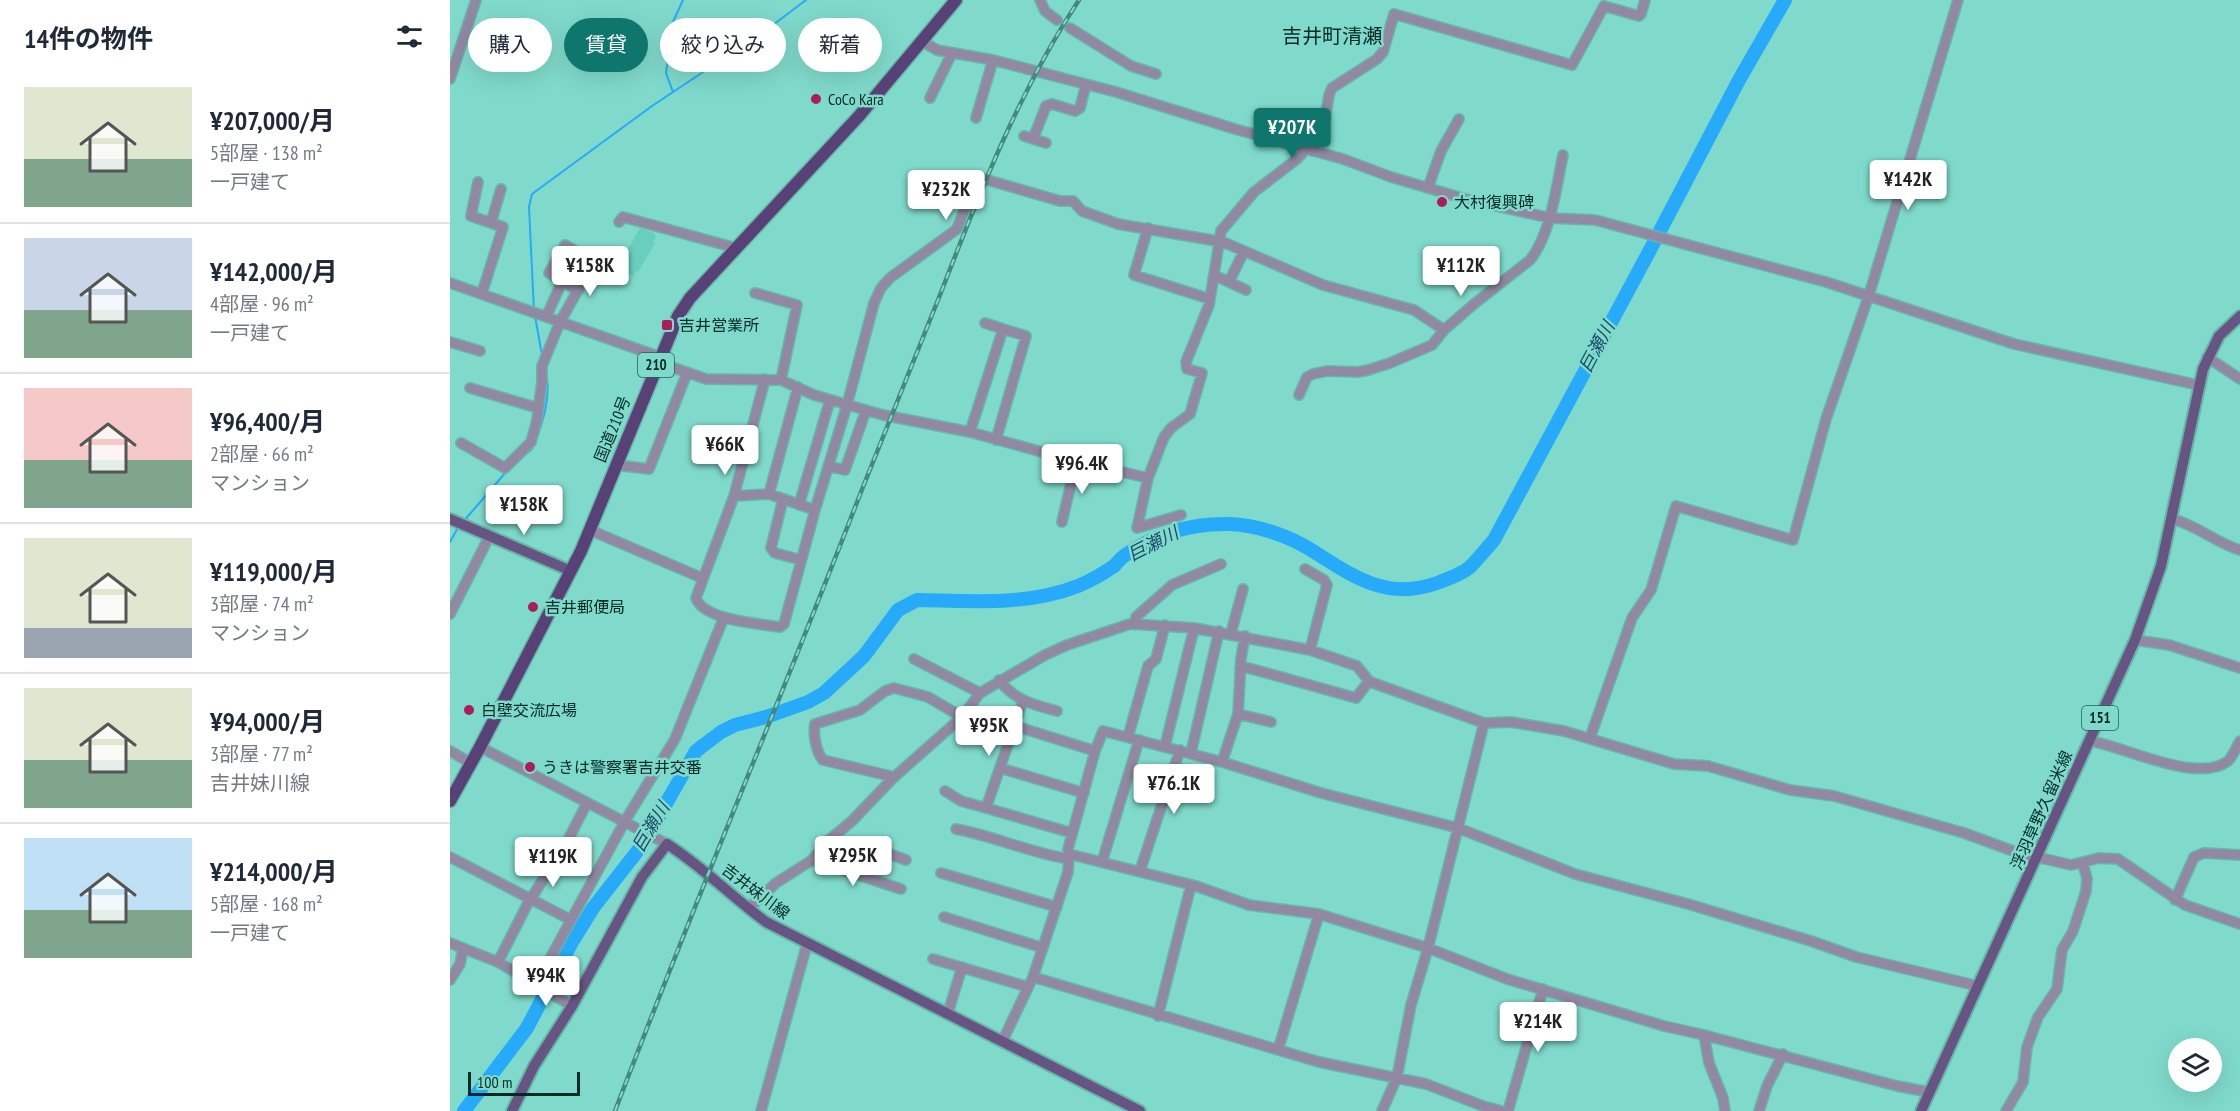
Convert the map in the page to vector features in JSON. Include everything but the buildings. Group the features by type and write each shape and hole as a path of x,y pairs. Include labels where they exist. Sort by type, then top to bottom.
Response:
{"highway":[{"name":"国道210号","path":"451,798 480,747 571,571 678,316 690,298 859,116 956,0"}],"main road":[{"name":"浮羽草野久留米線","path":"1921,1111 2135,640 2155,584 2172,519 2198,385 2207,357 2219,336 2240,316"},
{"path":"458,522 571,571"},
{"path":"512,1111 534,1066 642,877 665,842"},
{"name":"吉井妹川線","path":"665,842 693,861 766,922 1140,1111"}],"street":[{"path":"450,79 476,0"},
{"path":"1040,0 1045,11 1057,20"},
{"path":"1181,515 1137,528 1148,478 1164,437 1171,428 1190,414 1202,373 1187,369 1186,362 1210,299 1219,238 1254,192 1309,150 1325,119 1332,88 1377,59 1383,52 1394,14 1572,65 1604,6 1639,16 1646,0"},
{"path":"1590,738 1632,618 1651,590 1676,506 1793,540 1828,415 1869,295 1958,0"},
{"path":"1070,28 1131,66 1156,74"},
{"path":"923,42 937,50 993,60 1086,84 1343,159 1428,188 1550,218 1595,220 1639,231 1869,295 2014,344 2198,385"},
{"path":"930,98 952,53"},
{"path":"976,118 993,60"},
{"path":"1046,143 1029,138 1046,106 1052,104 1075,111 1080,108 1086,84"},
{"path":"1428,188 1441,151 1459,119"},
{"path":"1299,395 1307,377 1313,374 1327,371 1358,372 1390,363 1432,345 1444,330 1530,260 1550,218 1563,155"},
{"path":"765,379 734,496 702,578 697,601 700,605 736,621 780,627 784,624 847,405 868,320 881,288 890,278 957,229 977,177 1060,201 1073,201 1083,211 1104,220 1219,238 1323,285 1413,310 1444,330"},
{"path":"478,182 471,216 503,227 482,293"},
{"path":"491,223 501,189"},
{"path":"620,222 623,218 736,248"},
{"path":"1148,228 1134,274 1210,299"},
{"path":"461,443 505,468 531,442 538,408 543,363 561,322 578,291 595,260 565,245 549,273 578,291"},
{"path":"1229,282 1244,251"},
{"path":"1214,275 1246,290"},
{"path":"537,314 562,282"},
{"path":"450,283 561,322 706,379 781,380 847,405 970,432 1076,462 1148,478"},
{"path":"755,293 797,305 781,380"},
{"path":"985,323 1026,336 996,440"},
{"path":"970,432 1003,329"},
{"path":"450,342 480,351"},
{"path":"2207,357 2240,380"},
{"path":"615,465 649,469 687,373"},
{"path":"769,494 798,387"},
{"path":"470,388 538,408"},
{"path":"799,505 830,400"},
{"path":"828,466 845,470 866,410"},
{"path":"1062,522 1076,462"},
{"path":"734,496 769,494 815,510"},
{"path":"783,499 771,548 775,553 801,560"},
{"path":"2172,519 2184,522 2240,550"},
{"path":"590,530 702,578"},
{"path":"450,614 489,537"},
{"path":"1135,624 1136,617 1172,585 1221,564"},
{"path":"1305,569 1324,580 1327,585 1310,650"},
{"path":"1231,633 1243,589"},
{"path":"536,986 570,920 675,739 724,617"},
{"path":"748,909 776,883 812,860 829,840 852,821 892,779 962,717 980,693 999,680 1067,645 1135,624 1219,631 1310,650 1357,666 1369,681 1484,723 1531,724 1590,738 1674,764 1708,766 1790,790 1845,799 1964,833 2035,860 2041,858 2071,865 2099,858 2118,859 2175,900 2194,909 2240,924"},
{"path":"1128,737 1148,666 1156,659 1165,625"},
{"path":"1165,746 1194,628"},
{"path":"1191,753 1219,631"},
{"path":"1222,762 1238,714 1240,668 1245,636"},
{"path":"2135,640 2169,645 2240,668"},
{"path":"914,659 980,693"},
{"path":"1240,668 1356,698 1369,681"},
{"path":"999,680 1005,688 1023,701 1057,711"},
{"path":"892,779 890,776 823,760 818,755 813,729 815,724 860,710 885,691 894,688 928,697 962,717"},
{"path":"986,808 1023,701"},
{"path":"1238,714 1271,722"},
{"path":"1382,1111 1397,1077 1411,1005 1428,948 1484,723"},
{"path":"1015,726 1095,751"},
{"path":"1003,1040 1033,977 1057,907 1068,872 1068,849 1072,833 1095,751 1103,731 1191,753 1321,793 1458,828 1575,874 1700,907 1856,957 1978,986"},
{"path":"1102,862 1139,740"},
{"path":"2089,741 2166,764 2200,767 2213,766 2228,760 2240,741"},
{"path":"480,747 587,804 665,842"},
{"path":"1140,871 1180,750"},
{"path":"450,751 471,763"},
{"path":"1000,768 1084,792"},
{"path":"945,791 961,801 1072,833"},
{"path":"498,962 531,898 569,838 587,804"},
{"path":"956,830 971,832 1043,855 1102,862 1140,871 1191,885 1249,905 1318,914 1428,948 1482,970 1664,1026 1783,1054 1876,1081 1929,1092"},
{"path":"852,872 868,846 906,860"},
{"path":"2175,900 2194,856 2204,853 2240,855"},
{"path":"450,857 570,920"},
{"path":"812,860 901,889"},
{"path":"2006,1111 2023,1082 2027,1047 2038,1017 2057,989 2062,950 2073,931 2085,891 2087,879 2083,863"},
{"path":"941,873 1057,907"},
{"path":"1158,1016 1191,885"},
{"path":"1278,1050 1318,914"},
{"path":"944,917 1043,948"},
{"path":"450,943 498,962 570,1005"},
{"path":"761,1111 807,944"},
{"path":"450,980 460,964 463,949"},
{"path":"933,959 1028,987"},
{"path":"948,1013 962,968"},
{"path":"1033,977 1319,1062 1426,1084 1502,1111"},
{"path":"1508,1111 1543,989"},
{"path":"1704,1035 1709,1063 1723,1098 1725,1111"},
{"path":"1759,1111 1767,1086 1783,1054"}],"shaded area":[{"path":"640,228 653,233 656,237 653,242 655,243 638,272 636,271 633,276 618,267"}],"waterway":[{"path":"673,92 666,73 673,22 683,0"},
{"path":"534,311 529,207 532,194 652,106 765,31 806,0"},
{"name":"巨瀬川","path":"464,1111 527,1028 572,942 593,908 643,844 696,751 721,732 735,725 808,702 824,693 864,656 898,610 917,600 999,601 1039,597 1059,592 1097,577 1136,548 1148,542 1174,531 1202,525 1250,526 1281,535 1308,548 1354,576 1384,587 1418,588 1450,578 1470,567 1494,540 1739,80 1785,0"},
{"path":"535,316 542,355"},
{"path":"536,439 546,406 548,389 546,372"},
{"path":"517,462 534,445"},
{"path":"463,522 506,472"},
{"path":"450,542 459,526"}],"railway":[{"path":"615,1111 985,181 1037,70 1079,0"}],"place":[{"name":"CoCo Kara","path":"816,99"},
{"name":"大村復興碑","path":"1442,202"},
{"name":"吉井営業所","path":"667,325"},
{"name":"吉井郵便局","path":"533,607"},
{"name":"白壁交流広場","path":"469,710"},
{"name":"うきは警察署吉井交番","path":"530,767"}],"district":[{"name":"吉井町清瀬","path":"1332,36"}]}
